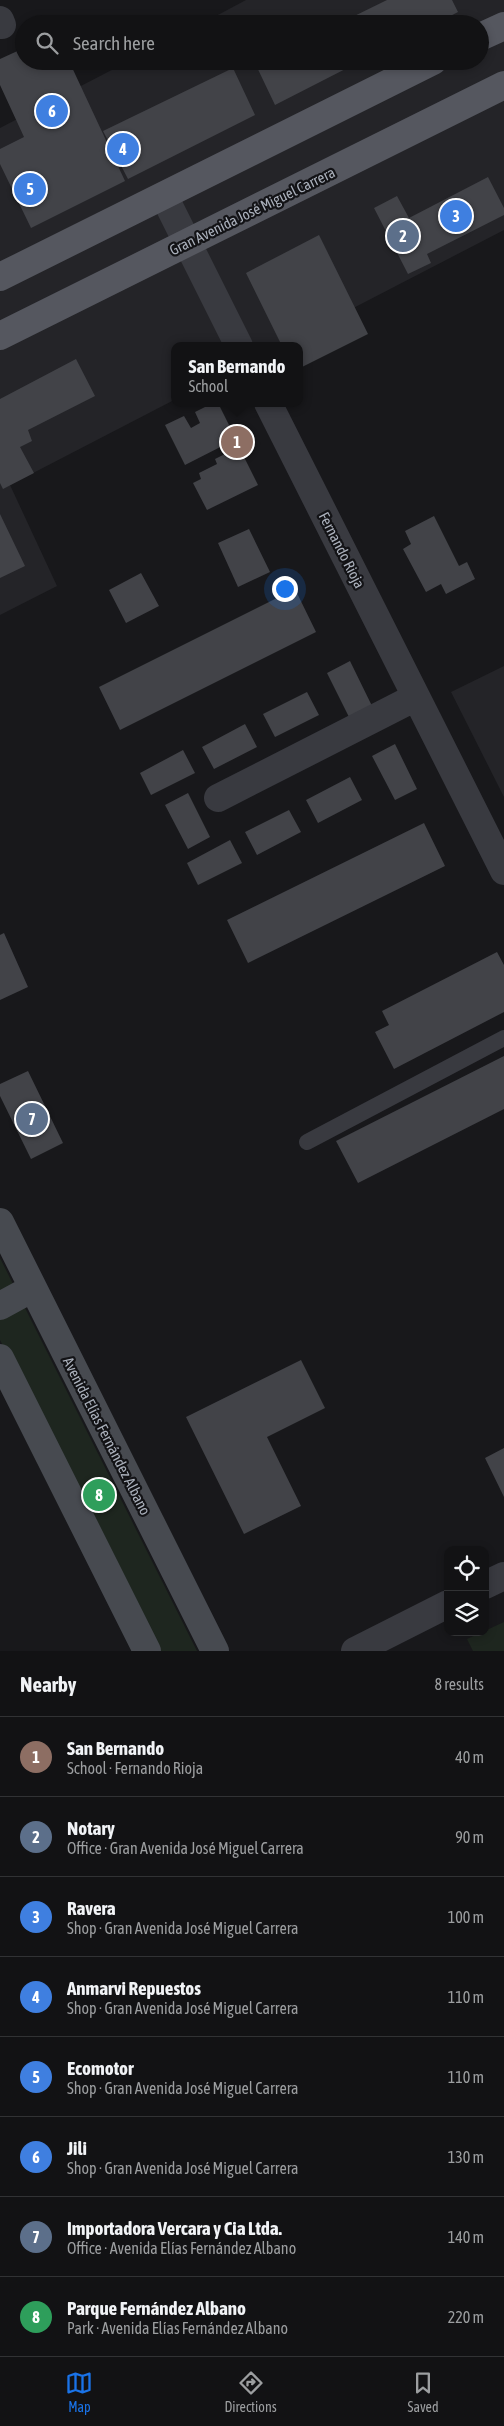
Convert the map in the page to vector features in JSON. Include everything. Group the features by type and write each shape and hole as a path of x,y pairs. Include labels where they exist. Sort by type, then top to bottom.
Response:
{"main road":[{"path":"489,33 504,26"},
{"path":"0,277 415,70"},
{"name":"Gran Avenida José Miguel Carrera","path":"0,336 504,85"},
{"name":"Avenida Elías Fernández Albano","path":"0,1222 215,1651"},
{"path":"0,1306 33,1288"},
{"path":"0,1358 147,1651"}],"street":[{"path":"164,196 237,342"},
{"name":"Fernando Rioja","path":"270,407 504,870"},
{"path":"218,798 416,697"},
{"path":"489,1583 504,1576"},
{"path":"355,1651 444,1606"}],"lane":[{"path":"307,1142 504,1038"}],"shaded area":[{"path":"246,0 504,0 504,230 288,342 171,342 171,402 10,485 57,586 0,615 0,128 112,70 489,70 489,15 218,15"},
{"path":"504,666 504,797 451,692"},
{"path":"0,1258 197,1651 156,1651 0,1340"},
{"path":"504,1622 504,1651 473,1651 467,1639 474,1636 489,1636 489,1629"}],"building":[{"path":"387,0 452,0 458,12 452,15 356,15"},
{"path":"15,52 15,70 73,70 125,181 31,228 0,164 0,149 24,137 0,85 0,59"},
{"path":"229,70 234,70 255,115 128,179 103,131"},
{"path":"258,70 343,70 275,105"},
{"path":"488,177 504,208 504,215 427,254 431,263 408,274 374,208 397,196 409,218"},
{"path":"319,235 368,334 303,366 303,342 280,342 246,273"},
{"path":"76,359 95,396 28,430 32,441 20,447 34,473 3,489 0,483 0,399"},
{"path":"205,407 220,407 236,439 185,465 165,425 184,416 191,428 200,423 195,412"},
{"path":"239,447 258,485 207,510 193,483 201,479 199,473 217,464 215,459"},
{"path":"0,514 25,566 0,578"},
{"path":"434,516 459,566 467,562 475,579 446,594 441,584 426,592 403,549 411,544 405,531"},
{"path":"249,529 270,572 238,587 218,543"},
{"path":"141,573 159,606 126,623 109,590"},
{"path":"295,589 316,632 120,730 99,687"},
{"path":"350,661 372,706 349,717 327,673"},
{"path":"307,692 319,715 275,737 263,714"},
{"path":"245,724 257,747 214,769 202,747"},
{"path":"395,744 417,789 395,800 372,756"},
{"path":"183,750 195,773 151,795 140,773"},
{"path":"350,777 362,800 318,823 306,800"},
{"path":"188,793 210,837 188,849 165,805"},
{"path":"289,810 301,832 257,855 245,832"},
{"path":"424,823 445,866 248,963 227,920"},
{"path":"230,840 242,863 198,885 187,863"},
{"path":"4,933 28,987 0,1000 0,935"},
{"path":"497,952 504,965 504,1012 394,1069 375,1032 389,1025 382,1011"},
{"path":"504,1056 504,1109 358,1183 336,1141"},
{"path":"28,1071 63,1143 31,1159 0,1096 0,1084"},
{"path":"301,1360 325,1408 267,1437 301,1506 244,1534 186,1417"},
{"path":"504,1448 504,1497 485,1458"}],"place":[{"name":"Jili","path":"52,111"},
{"name":"Anmarvi Repuestos","path":"123,149"},
{"name":"Ecomotor","path":"30,189"},
{"name":"Ravera","path":"456,216"},
{"name":"Notary","path":"403,236"},
{"name":"San Bernando","path":"237,442"},
{"name":"Importadora Vercara y Cia Ltda.","path":"32,1119"},
{"name":"Parque Fernández Albano","path":"99,1495"}]}
